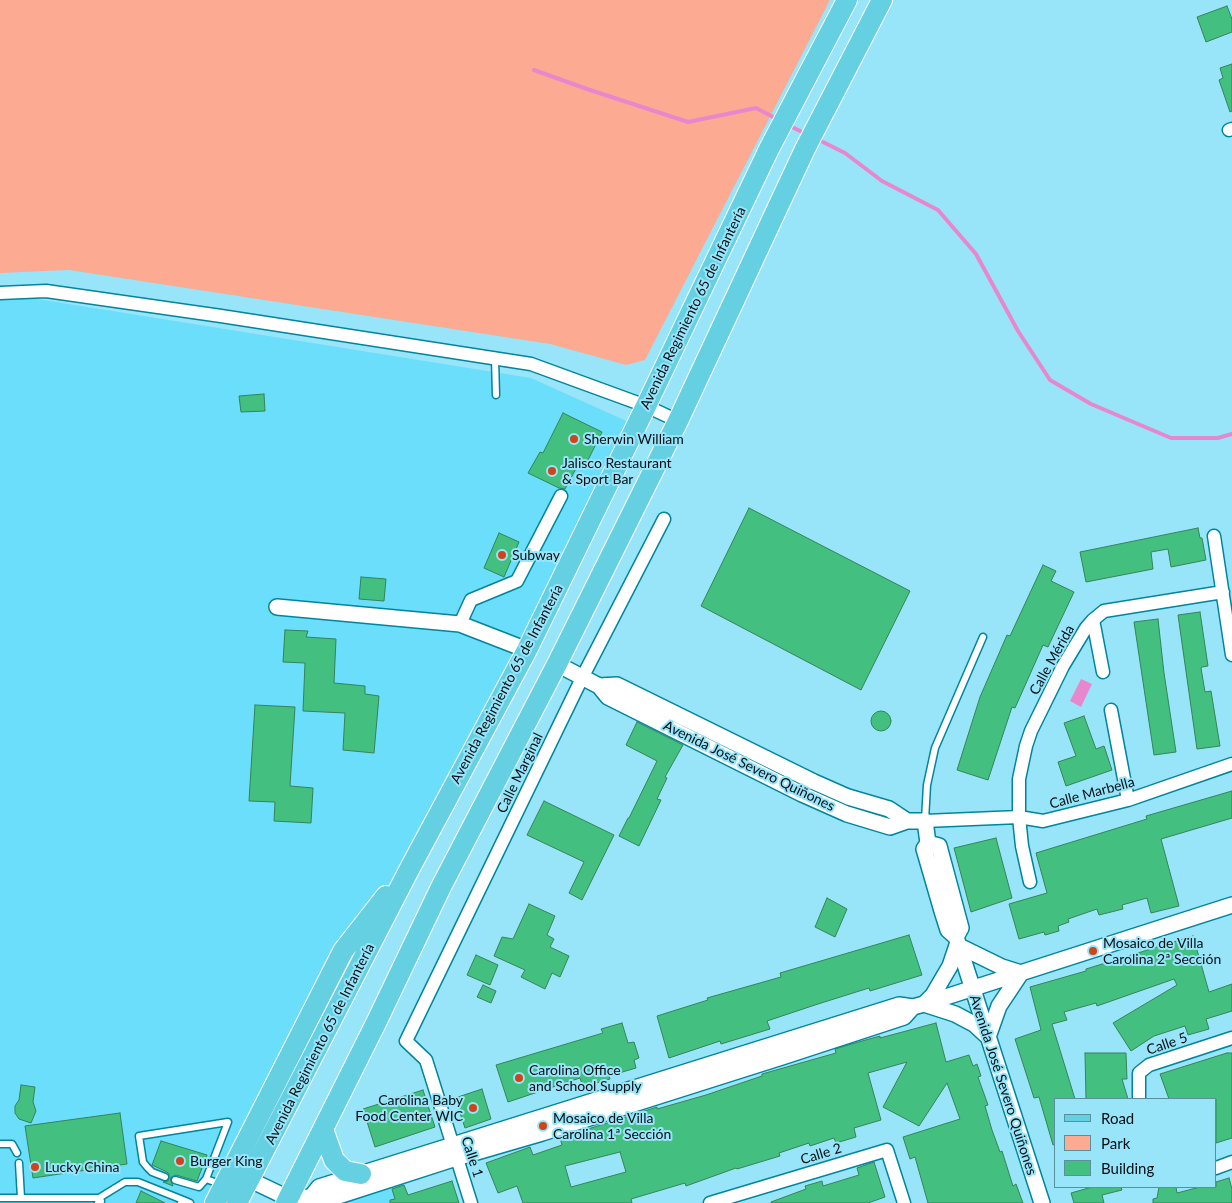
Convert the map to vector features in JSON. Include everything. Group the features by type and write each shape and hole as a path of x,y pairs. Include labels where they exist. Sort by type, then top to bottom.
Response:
{"main road":[{"name":"Avenida Regimiento 65 de Infantería","path":"225,1183 343,950 410,868 527,650 769,149 847,0"},
{"path":"287,1201 442,887 557,664 678,422 805,149 882,0"},
{"path":"323,1129 334,1160 344,1171 361,1174"},
{"path":"225,1183 237,1203"}],"street":[{"path":"0,293 46,291 531,364 646,406 678,422"},
{"path":"460,624 471,600 518,581 562,496"},
{"name":"Calle Marginal","path":"406,1041 582,678 664,519"},
{"path":"1214,536 1232,656"},
{"name":"Calle Mérida","path":"1030,882 1022,846 1020,817 1019,778 1026,746 1031,731 1063,666 1092,620 1104,611 1223,592"},
{"path":"277,606 460,624 527,650"},
{"path":"1092,620 1103,672"},
{"name":"Avenida José Severo Quiñones","path":"557,664 599,686 608,697 649,709 696,733 780,783 847,814 890,827 907,821 925,821 928,843 939,846 948,909 961,928 956,941 1042,1203"},
{"path":"1111,710 1128,800"},
{"name":"Avenida José Severo Quiñones","path":"696,733 786,769 848,797 889,809 907,821"},
{"name":"Calle Marbella","path":"925,821 1020,817 1043,821 1128,800 1232,764"},
{"path":"780,783 786,769"},
{"path":"919,1005 1232,905"},
{"path":"919,1005 933,995 950,966 956,941 1002,966 1021,973"},
{"path":"225,1183 287,1201 311,1197 323,1201 454,1152 899,1005 919,1005 955,1014 974,1024 988,1037 999,1006 1021,973"},
{"name":"Calle 5","path":"1139,1098 1138,1073 1149,1065 1232,1038"},
{"name":"Calle 1","path":"406,1041 426,1060 471,1203"},
{"name":"Calle 2","path":"710,1203 888,1150 904,1203"},
{"path":"311,1197 319,1187 361,1174 454,1152"},
{"path":"1217,1168 1232,1162"}],"lane":[{"path":"495,358 496,395"},
{"path":"925,821 927,785 935,748 983,636"},
{"path":"165,1177 152,1172 143,1162 139,1136 228,1122 225,1183 200,1187 175,1180"},
{"path":"0,1144 12,1144 17,1153"},
{"path":"19,1163 26,1200"},
{"path":"0,1198 99,1201 125,1182 138,1182 182,1202 190,1203"}],"shaded area":[{"path":"0,293 531,378 633,424 242,1203 0,1203"},
{"path":"1081,679 1092,684 1081,707 1070,701"},
{"path":"403,1180 410,1203 333,1203"}],"green space":[{"path":"0,0 830,0 645,360 626,365 550,344 69,270 0,273"}],"building":[{"path":"1227,6 1232,19 1232,32 1206,42 1197,17"},
{"path":"1232,64 1232,111 1230,112 1219,80 1223,78 1220,68"},
{"path":"264,394 265,411 241,412 239,396"},
{"path":"563,413 602,432 585,466 579,463 565,489 528,473 540,452 543,453"},
{"path":"749,508 910,591 861,690 701,606"},
{"path":"1198,528 1206,560 1171,567 1168,549 1151,552 1153,569 1086,582 1080,552"},
{"name":"Subway","path":"499,533 519,542 504,577 484,568"},
{"path":"1043,565 1056,571 1051,581 1074,592 1048,647 1043,645 1015,708 1012,707 988,780 957,770 980,697 1007,635 1010,636"},
{"path":"361,577 386,579 384,601 359,599"},
{"path":"1200,612 1208,666 1201,668 1205,692 1211,691 1220,746 1197,749 1178,615"},
{"path":"1158,619 1176,752 1154,755 1134,622"},
{"path":"285,630 308,631 306,637 336,639 334,683 365,686 365,694 379,696 374,753 343,750 345,713 303,711 305,663 283,662"},
{"path":"255,705 295,707 290,786 313,788 311,823 274,821 275,802 249,801"},
{"path":"877,711 885,711 891,717 891,725 885,731 877,731 871,725 871,717"},
{"path":"1084,716 1096,749 1104,746 1112,770 1066,786 1058,762 1076,756 1064,723"},
{"path":"637,722 683,745 665,777 667,778 657,799 661,800 639,846 619,836 657,761 626,745"},
{"path":"1232,791 1232,818 1161,839 1179,906 1151,913 1147,898 1122,905 1123,909 1099,915 1097,909 1068,919 1069,922 1058,926 1059,931 1045,935 1044,932 1019,939 1009,904 1047,893 1036,853 1147,819 1146,816"},
{"path":"544,801 614,835 582,900 569,893 584,862 527,835"},
{"path":"996,838 1012,898 971,912 954,848"},
{"path":"827,898 847,909 835,937 815,927"},
{"path":"529,904 555,916 547,935 554,939 550,947 569,956 560,977 552,973 545,989 521,977 525,970 494,956 502,937 513,939"},
{"path":"909,935 922,975 870,991 869,988 818,1004 767,1021 770,1029 721,1044 720,1041 669,1058 657,1016 708,1000 707,998 781,977 780,973"},
{"path":"1193,936 1209,992 1232,984 1232,1011 1206,1019 1209,1029 1188,1035 1185,1026 1154,1036 1131,1051 1113,1023 1177,985 1174,979 1097,1006 1096,1003 1064,1012 1067,1020 1052,1024 1075,1098 1054,1098 1053,1145 1039,1097 1034,1098 1015,1039 1041,1030 1030,987 1086,971 1086,969"},
{"path":"476,955 498,965 490,985 467,975"},
{"path":"483,985 496,991 491,1003 477,997"},
{"path":"622,1023 628,1043 634,1042 639,1058 634,1060 636,1068 609,1076 610,1079 583,1087 580,1078 508,1102 496,1065 603,1033 601,1029"},
{"path":"936,1023 946,1062 969,1055 973,1066 977,1064 981,1076 978,1077 988,1105 985,1106 992,1130 1000,1152 1002,1151 1013,1186 1016,1184 1023,1203 928,1203 915,1157 910,1159 903,1137 960,1119 947,1083 919,1126 883,1107 907,1062 868,1073 881,1120 854,1128 856,1137 836,1143 834,1138 810,1146 809,1143 779,1153 780,1156 736,1168 686,1186 685,1183 631,1199 632,1203 523,1203 517,1186 498,1193 486,1163 530,1147 533,1155 562,1145 560,1138 657,1107 657,1109 706,1095 762,1076 762,1074 836,1053 835,1049 880,1036 880,1038","holes":["620,1152 626,1172 571,1187 565,1166"]},
{"path":"1085,1053 1126,1053 1127,1079 1122,1079 1128,1098 1086,1098"},
{"path":"1232,1053 1232,1138 1217,1143 1217,1098 1169,1098 1160,1074"},
{"path":"21,1085 35,1087 33,1102 36,1111 31,1123 19,1119 15,1113"},
{"name":"Carolina Baby Food Center WIC","path":"482,1089 491,1119 465,1128 455,1098"},
{"path":"423,1090 435,1127 375,1147 363,1109"},
{"path":"120,1113 127,1164 33,1178 25,1126"},
{"name":"Burger King","path":"161,1141 207,1155 197,1181 176,1175 170,1178 173,1186 163,1182 168,1181 169,1174 152,1165"},
{"path":"874,1162 885,1197 868,1203 771,1203 806,1189 805,1186 822,1181 823,1186 859,1175 857,1168"},
{"path":"1229,1178 1232,1189 1232,1203 1153,1203 1153,1199 1157,1198 1159,1188 1176,1188 1177,1193 1196,1188 1217,1188 1217,1182"},
{"path":"452,1181 459,1203 390,1203 390,1200 395,1199 392,1189 404,1185 408,1195"},
{"path":"1088,1188 1121,1188 1122,1190 1102,1195 1104,1203 1074,1203 1071,1193"},
{"path":"141,1191 165,1203 136,1203"}],"waterway":[{"path":"534,70 688,122 756,108 777,119"},
{"path":"788,125 806,134"},
{"path":"817,139 845,153 882,181 938,210 976,254 1018,331 1050,380 1091,404 1171,438 1218,438 1232,434"}],"place":[{"name":"Sherwin William","path":"574,439"},
{"name":"Jalisco Restaurant & Sport Bar","path":"552,471"},
{"name":"Subway","path":"502,555"},
{"name":"Mosaico de Villa Carolina 2ª Sección","path":"1093,951"},
{"name":"Carolina Office and School Supply","path":"519,1078"},
{"name":"Carolina Baby Food Center WIC","path":"473,1108"},
{"name":"Mosaico de Villa Carolina 1ª Sección","path":"543,1126"},
{"name":"Burger King","path":"180,1161"},
{"name":"Lucky China","path":"35,1167"}]}
